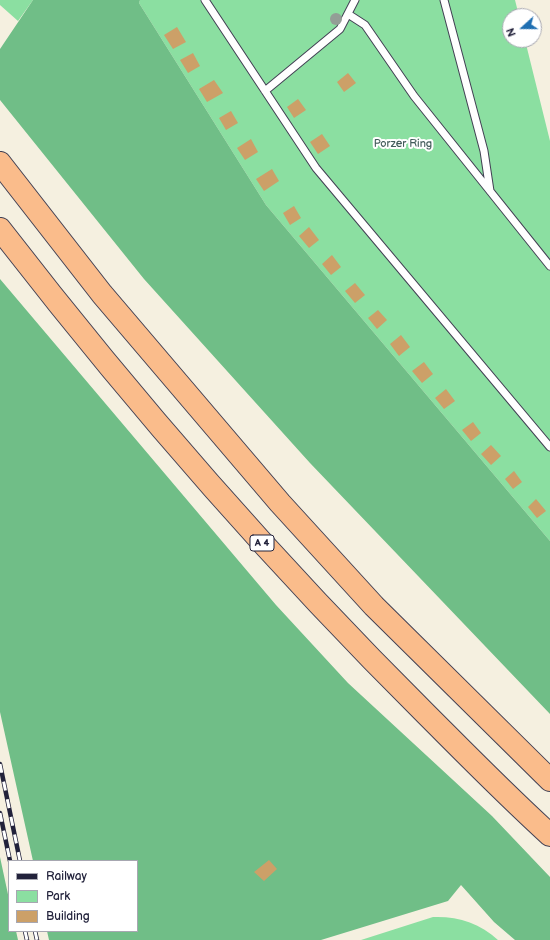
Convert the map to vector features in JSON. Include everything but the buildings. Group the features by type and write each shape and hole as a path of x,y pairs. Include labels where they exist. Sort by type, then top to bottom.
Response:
{"highway":[{"path":"0,163 102,294 280,503 374,606 550,780"},
{"name":"A 4","path":"0,229 80,331 155,422 345,634 511,799 550,834"}],"lane":[{"path":"205,0 316,168 550,447"},
{"path":"265,91 340,29 355,0"},
{"path":"444,0 484,151 491,193"},
{"path":"348,14 366,25 414,96 550,266"}],"green space":[{"path":"0,0 33,0 18,21 0,5"},
{"path":"33,0 140,0 139,3 266,205 550,541 550,714 310,463 144,279 0,100 0,49"},
{"name":"Porzer Ring","path":"140,0 515,0 517,8 502,8 502,48 527,48 550,141 550,541 266,205 139,3"},
{"path":"0,279 276,605 348,683 492,816 550,877 550,940 515,940 494,922 461,885 448,901 321,940 49,940 47,932 138,932 138,860 33,860 0,712"},
{"path":"0,857 8,894 8,932 16,932 18,940 0,940"},
{"path":"433,917 459,919 468,922 484,929 498,940 361,940"}],"railway":[{"path":"0,764 20,860"},
{"path":"0,813 10,860"},
{"path":"25,932 27,940"},
{"path":"35,932 37,940"}]}
